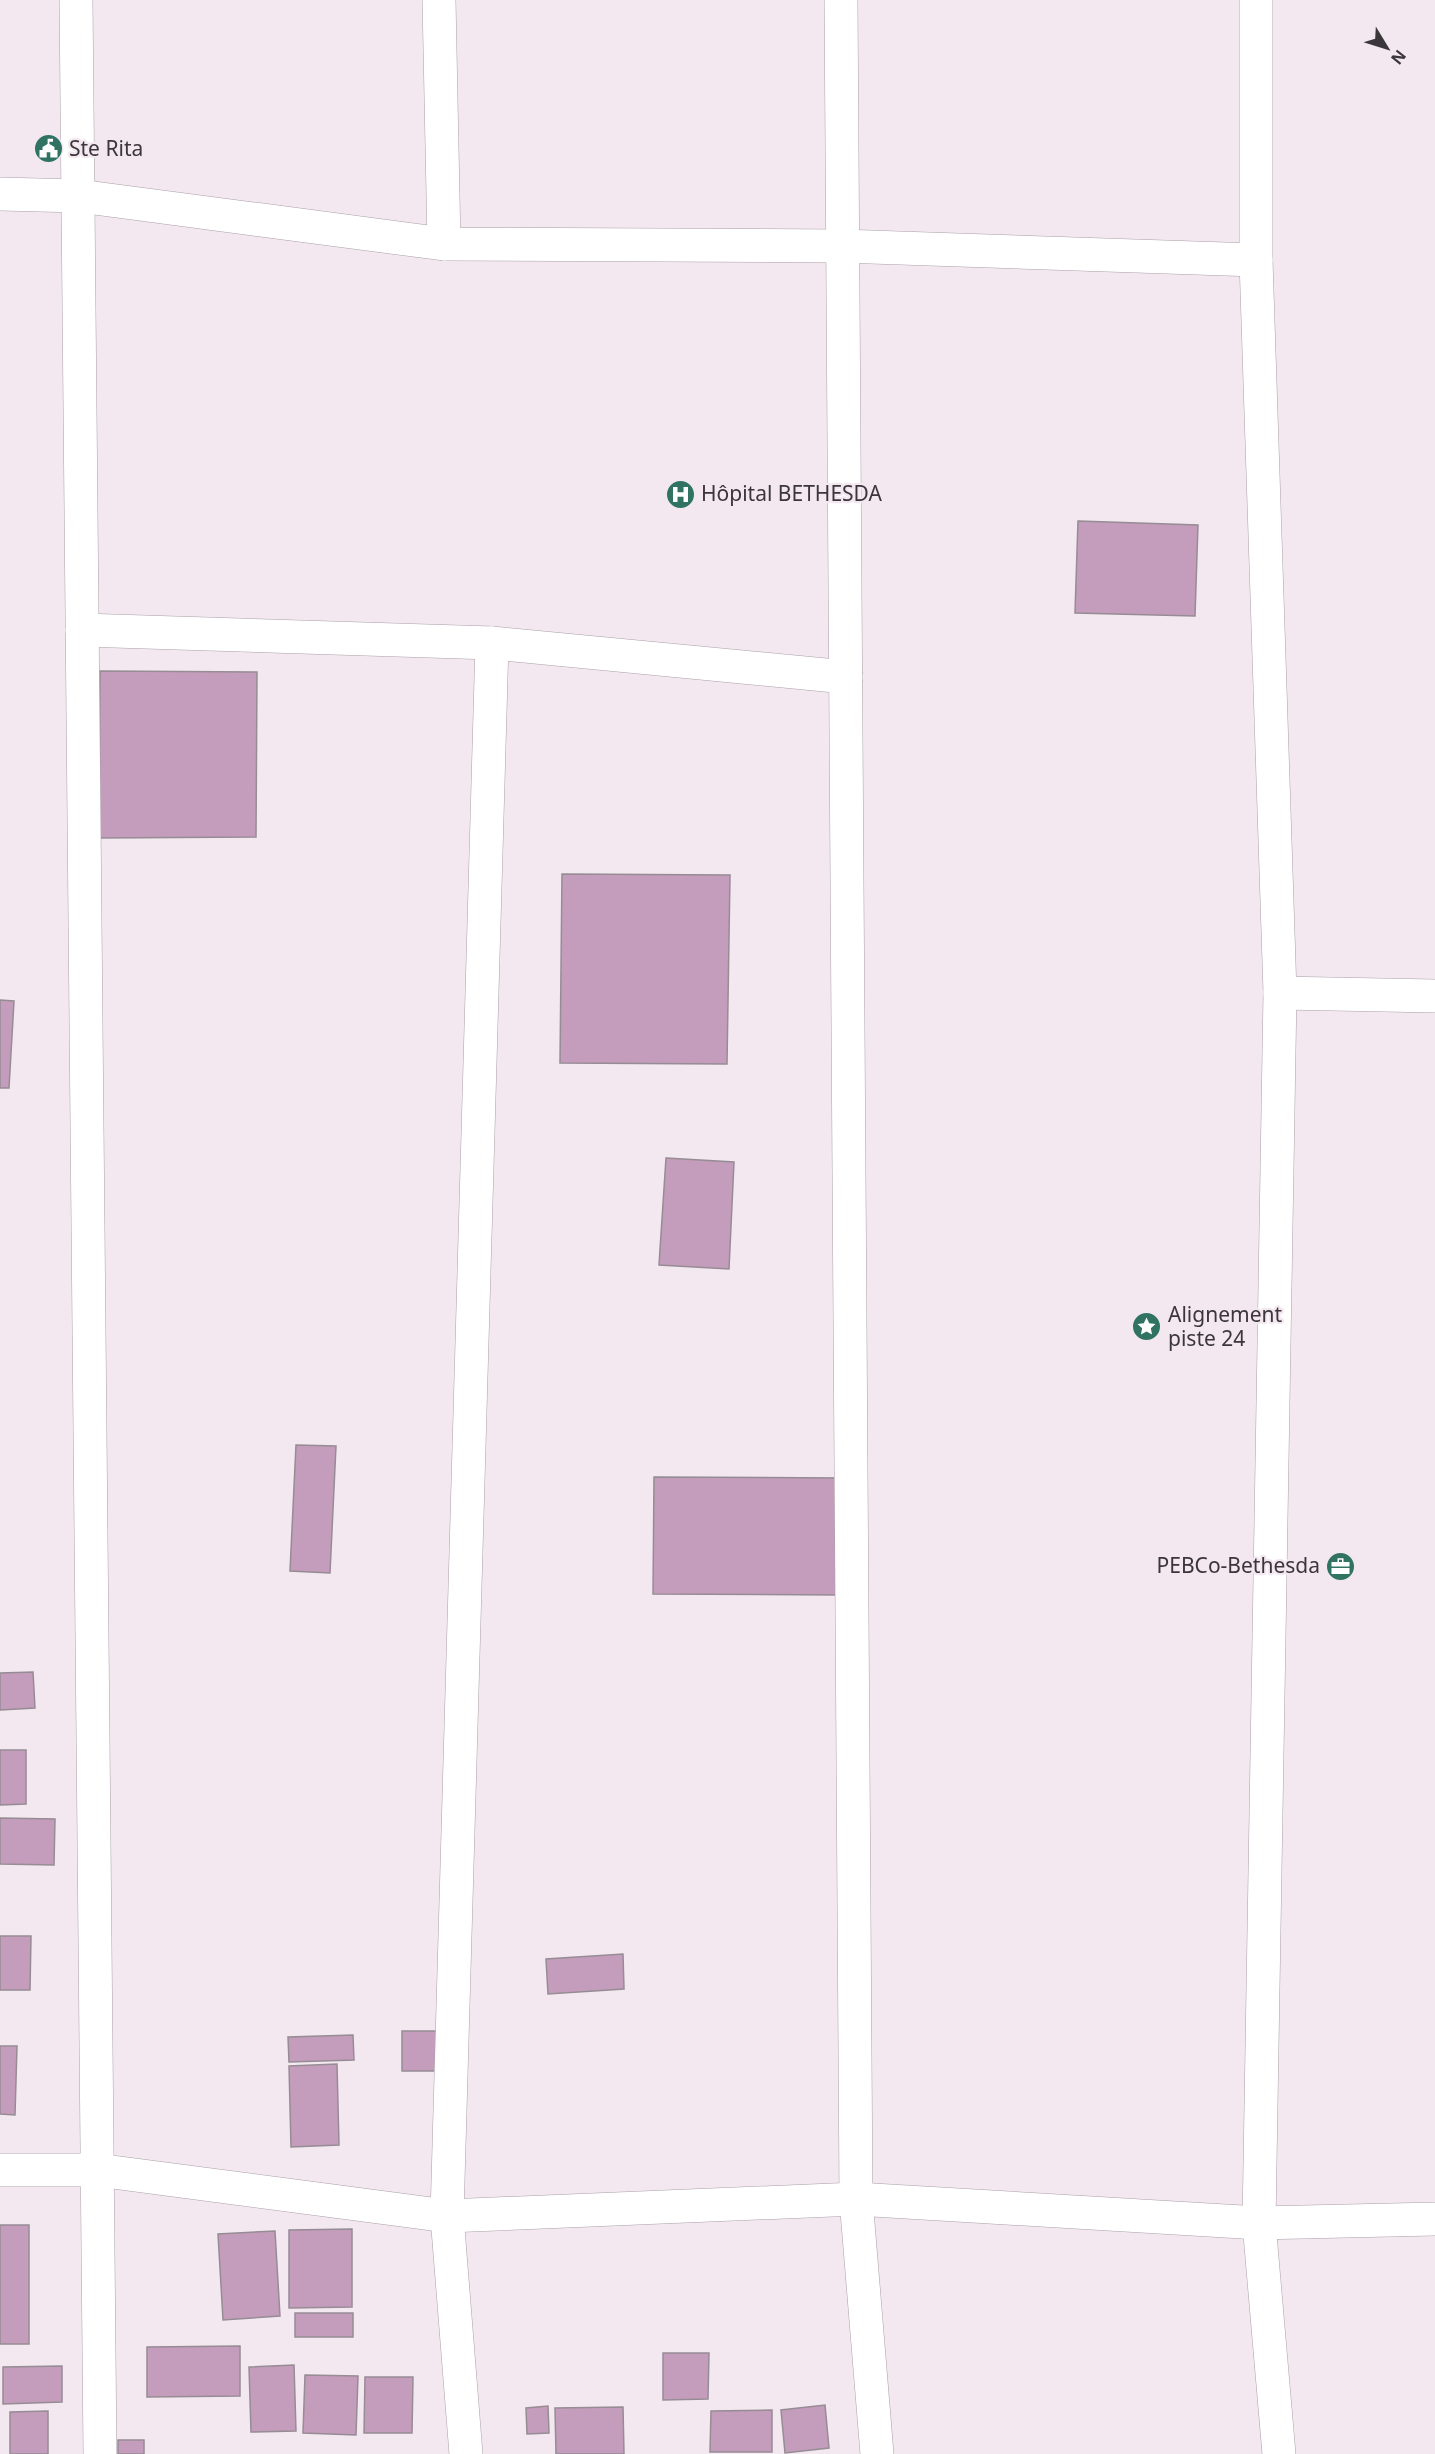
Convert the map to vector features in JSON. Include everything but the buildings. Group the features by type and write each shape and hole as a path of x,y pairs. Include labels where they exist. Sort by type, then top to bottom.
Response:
{"street":[{"path":"76,0 100,2454"},
{"path":"439,0 444,244"},
{"path":"842,0 841,246 856,2199 877,2454"},
{"path":"1256,0 1256,260 1280,993 1259,2223 1279,2454"},
{"path":"0,194 79,196 444,244 841,246 1256,260"},
{"path":"82,630 492,643 846,677"},
{"path":"466,2454 447,2216 492,643"},
{"path":"1280,993 1435,996"},
{"path":"0,2170 98,2170 447,2216 856,2199 1259,2223 1435,2219"}],"place":[{"name":"Ste Rita","path":"48,149"},
{"name":"Hôpital BETHESDA","path":"680,494"},
{"name":"Alignement piste 24","path":"1147,1327"},
{"name":"PEBCo-Bethesda","path":"1341,1566"}]}
